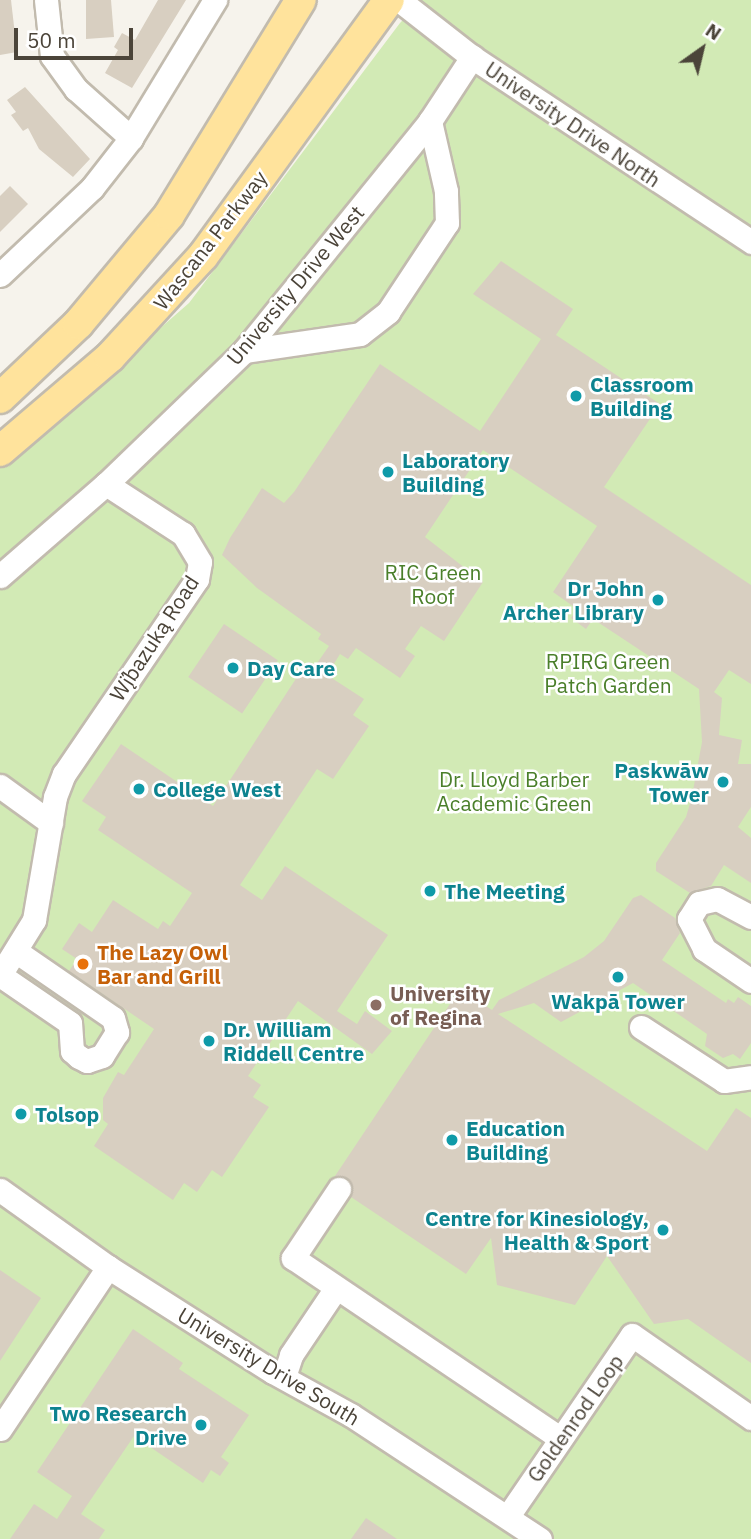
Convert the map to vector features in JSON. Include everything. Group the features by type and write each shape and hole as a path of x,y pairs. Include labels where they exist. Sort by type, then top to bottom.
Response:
{"main road":[{"path":"0,398 78,324 144,246 302,0"},
{"path":"282,33 325,0"},
{"name":"Wascana Parkway","path":"0,451 110,357 203,256 389,0"}],"street":[{"path":"46,0 52,56 76,89 131,138"},
{"path":"0,275 92,188 131,138 215,0"},
{"name":"University Drive North","path":"399,0 472,57 751,242"},
{"name":"University Drive West","path":"0,576 106,484 244,351 430,121 472,57"},
{"path":"244,351 360,334 388,313 447,223 446,191 430,121"},
{"name":"Wį́bazuką Road","path":"0,975 17,952 34,920 51,823 64,774 197,579 201,562 183,534 106,484"},
{"path":"0,786 51,823"},
{"path":"751,916 717,899 699,903 689,919 704,949 751,981"},
{"path":"0,975 70,1023 72,1051 79,1057 87,1061 102,1056 117,1032 113,1018 17,952"},
{"path":"641,1027 724,1082 751,1077"},
{"path":"339,1189 293,1258 336,1288 366,1303 560,1438"},
{"name":"University Drive South","path":"0,1190 108,1267 508,1516 540,1539"},
{"path":"0,1429 108,1267"},
{"path":"284,1377 291,1355 336,1288"},
{"name":"Goldenrod Loop","path":"508,1516 632,1335 751,1418"}],"green space":[{"name":"University of Regina","path":"422,0 751,0 751,1539 0,1539 0,468 189,303 400,23"}],"building":[{"path":"0,0 11,0 17,52 0,55"},
{"path":"86,0 111,0 114,37 86,39"},
{"path":"158,0 186,0 132,88 105,73 118,50 114,47 122,33 135,40"},
{"path":"25,87 90,159 73,177 39,149 28,128 23,131 11,115 16,112 7,100"},
{"path":"10,186 28,204 0,232 0,196"},
{"path":"501,261 573,309 556,335 660,404 604,487 751,585 751,684 729,670 714,692 722,698 719,735 742,740 738,764 751,764 751,807 738,827 751,838 751,883 724,865 711,886 690,893 656,871 656,863 686,817 692,796 702,742 699,689 593,619 586,629 571,618 577,609 553,592 597,526 483,450 425,537 483,582 444,641 421,626 405,649 415,656 400,678 356,648 348,659 340,654 327,675 364,699 353,715 369,726 333,779 317,769 240,885 262,900 285,866 388,935 337,1011 357,1024 365,1011 392,1031 372,1054 298,1001 248,1076 261,1085 253,1097 269,1107 222,1177 212,1170 197,1192 184,1183 173,1200 94,1146 108,1124 103,1120 103,1098 118,1072 124,1075 154,1029 69,971 77,959 62,949 79,923 92,932 113,900 158,929 163,921 170,926 192,893 98,830 106,817 82,801 121,744 213,806 299,674 309,662 315,666 329,646 318,639 321,634 257,588 222,555 230,538 262,488 284,503 294,492 380,364 480,431 541,339 473,294"},
{"name":"Day Care","path":"224,624 278,660 242,713 188,677"},
{"path":"641,895 675,918 680,933 662,960 726,1003 728,999 734,1003 738,997 751,1006 751,1043 740,1059 733,1054 723,1058 705,1046 707,1034 633,983 561,1022 534,1003 498,1014 707,1151 736,1108 751,1118 751,1363 688,1319 654,1324 607,1256 575,1305 497,1285 491,1238 466,1274 351,1197 351,1182 335,1176 460,989 492,1010 499,1000 584,957 604,941 633,898"},
{"path":"0,1270 41,1298 0,1361"},
{"name":"Two Research Drive","path":"133,1329 183,1363 179,1369 249,1415 221,1457 229,1463 220,1476 211,1470 203,1483 134,1436 81,1514 105,1530 99,1539 10,1539 34,1504 57,1519 72,1496 37,1472"},
{"path":"366,1518 397,1539 351,1539"}],"place":[{"name":"Classroom Building","path":"576,396"},
{"name":"Laboratory Building","path":"388,472"},
{"name":"Dr John Archer Library","path":"658,600"},
{"name":"Day Care","path":"233,668"},
{"name":"Paskwāw Tower","path":"723,782"},
{"name":"College West","path":"139,789"},
{"name":"The Meeting","path":"430,891"},
{"name":"The Lazy Owl Bar and Grill","path":"83,964"},
{"name":"Wakpā Tower","path":"618,977"},
{"name":"University of Regina","path":"376,1005"},
{"name":"Dr. William Riddell Centre","path":"209,1041"},
{"name":"Tolsop","path":"21,1114"},
{"name":"Education Building","path":"452,1140"},
{"name":"Centre for Kinesiology, Health & Sport","path":"663,1230"},
{"name":"Two Research Drive","path":"201,1425"}],"park label":[{"name":"RIC Green Roof","path":"433,584"},
{"name":"RPIRG Green Patch Garden","path":"608,673"},
{"name":"Dr. Lloyd Barber Academic Green","path":"514,791"}]}
